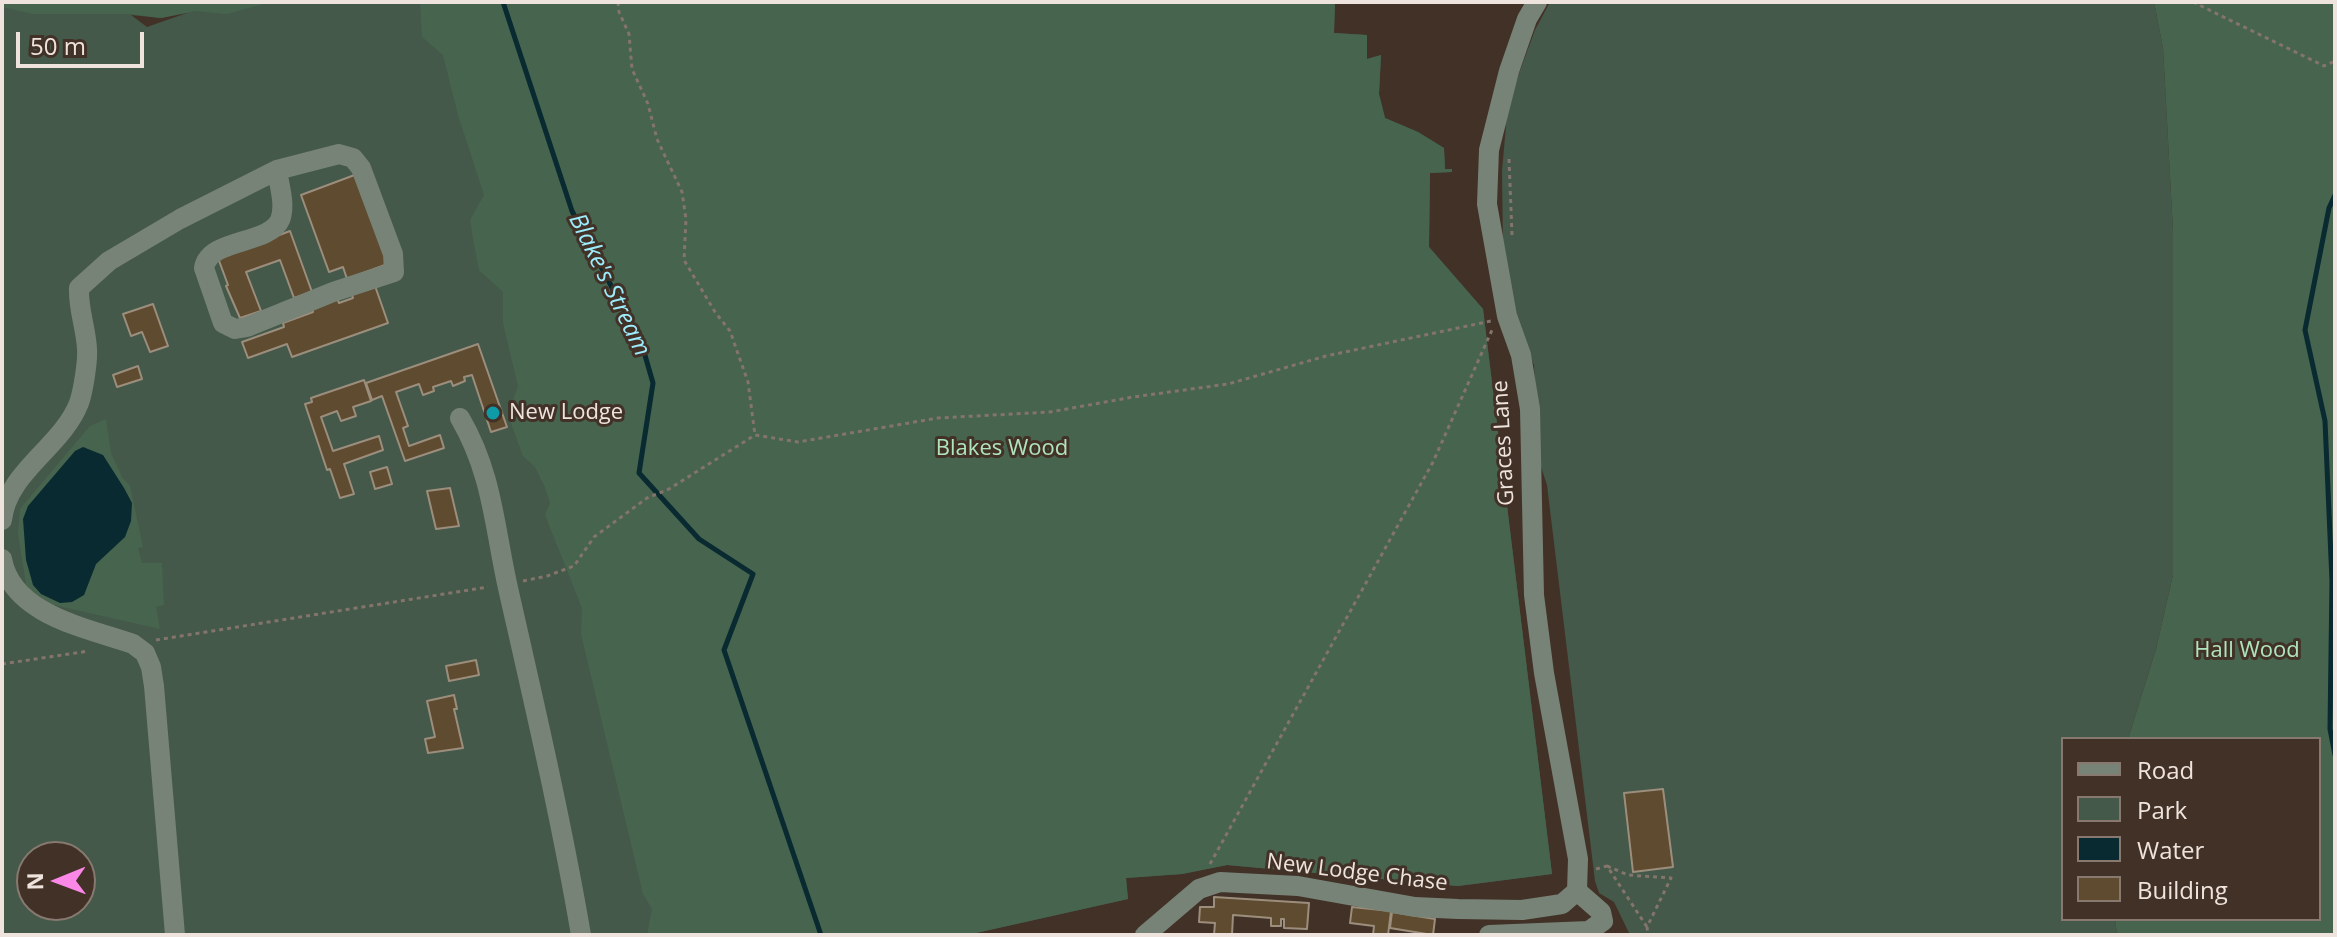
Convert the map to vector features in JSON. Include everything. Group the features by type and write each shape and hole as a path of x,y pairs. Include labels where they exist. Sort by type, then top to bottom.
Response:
{"street":[{"name":"Graces Lane","path":"1537,2 1527,19 1509,71 1489,150 1487,204 1507,316 1521,355 1530,409 1534,595 1578,882"},
{"path":"2,520 3,509 21,477 52,445 71,420 80,400 88,350 78,301 79,288 109,261 180,219 277,170 339,154 353,158 361,168 393,254 394,272 333,292 247,327 227,327 204,268 205,262 218,251 275,228 281,218 282,206 277,170"},
{"path":"460,418 476,446 493,502 507,584 561,821 581,935"},
{"path":"2,559 16,591 38,609 133,644 145,653 154,686 175,935"},
{"name":"New Lodge Chase","path":"1145,935 1199,889 1220,882 1298,886 1415,907 1522,910 1562,904 1578,882"},
{"path":"1489,935 1589,931 1597,927 1603,921 1601,912 1578,882"}],"path":[{"path":"618,2 629,34 632,69 648,104 657,139 682,192 686,219 684,260 730,331 748,382 755,435"},
{"path":"2193,2 2324,66 2335,61"},
{"path":"1508,149 1512,240"},
{"path":"133,644 547,576 574,566 594,537 647,498 669,489 755,435 798,442 938,418 1050,412 1228,384 1326,356 1497,319 1433,462 1207,870"},
{"path":"2,664 89,651"},
{"path":"1578,882 1607,866"},
{"path":"1607,866 1628,875 1671,878 1647,927"},
{"path":"1607,866 1647,927 1648,935"}],"green space":[{"name":"Blakes Wood","path":"2,2 1335,2 1334,33 1367,35 1367,59 1381,55 1379,94 1385,118 1418,132 1444,148 1445,169 1452,169 1452,172 1430,173 1429,247 1483,309 1552,874 1458,886 1227,865 1182,874 1126,878 1128,899 967,935 2,935","holes":["187,13 147,27 131,15 161,18"]},
{"path":"2,2 271,2 227,14 195,11 161,18 130,14 33,14 2,7"},
{"name":"Blakes Wood","path":"420,2 1335,2 1334,33 1367,35 1367,59 1381,55 1379,94 1385,118 1418,132 1444,148 1445,169 1452,169 1452,172 1430,173 1429,247 1483,309 1552,874 1458,886 1227,865 1182,874 1126,878 1128,899 967,935 647,935 652,909 643,894 581,634 582,608 545,515 550,503 544,485 535,467 523,456 508,415 518,386 503,323 503,292 479,270 470,220 484,195 458,115 443,55 422,37"},
{"path":"1550,2 2154,2 2163,48 2173,231 2173,575 2156,649 2129,737 2061,737 2061,921 2115,921 2117,935 1630,935 1614,902 1599,893 1595,881 1547,485 1538,458 1534,365 1515,317 1503,248 1502,171 1508,103 1535,30"},
{"name":"Hall Wood","path":"2154,2 2335,2 2335,935 2117,935 2115,921 2321,921 2321,737 2129,737 2156,649 2173,575 2173,231 2163,48"},
{"path":"106,419 111,453 122,477 130,486 143,547 138,548 142,563 162,563 164,605 156,607 160,629 36,601 26,584 18,534 20,509 90,426","holes":["85,447 125,537 96,564 84,595 75,451"]}],"water":[{"path":"83,447 103,455 132,503 131,521 125,537 96,564 84,595 72,602 60,603 41,594 33,585 26,560 23,519 28,506 75,451"}],"building":[{"path":"360,173 393,262 347,279 343,267 329,272 301,195"},
{"path":"290,231 312,292 294,298 280,260 246,272 261,311 240,318 218,258"},
{"path":"374,283 388,323 292,357 287,344 248,358 242,342 284,327 283,323 313,312 311,305 336,296 339,303 353,298 351,292"},
{"path":"153,304 168,346 150,352 142,332 131,336 123,314"},
{"name":"New Lodge","path":"478,344 507,427 491,432 472,375 453,386 451,381 433,387 434,391 423,395 419,384 396,392 408,426 403,428 409,446 440,435 444,448 405,461 382,396 372,400 366,383"},
{"path":"138,366 142,379 117,387 113,375"},
{"path":"364,380 371,401 353,407 356,416 341,421 337,411 321,417 333,451 379,436 383,450 344,464 354,494 340,498 330,469 327,470 305,404 312,402 311,398"},
{"path":"387,467 392,484 375,489 370,472"},
{"path":"450,488 459,526 436,529 427,491"},
{"path":"476,660 479,675 449,681 446,666"},
{"path":"454,695 463,748 428,753 425,739 435,737 427,701"},
{"path":"1663,789 1673,867 1633,872 1624,793"},
{"path":"1214,897 1309,903 1307,929 1284,928 1284,919 1281,919 1281,926 1271,926 1271,918 1233,915 1232,935 1214,935 1215,923 1199,922 1200,907 1214,907"},
{"path":"1352,907 1391,911 1388,935 1373,935 1374,926 1350,923"},
{"path":"1392,912 1435,919 1433,935 1390,928"}],"waterway":[{"name":"Blake's Stream","path":"503,2 572,211 642,345 653,383 639,473 699,539 753,574 724,650 821,935"},
{"path":"2335,195 2329,208 2305,330 2325,421 2332,581 2330,729 2335,755"}],"place":[{"name":"New Lodge","path":"493,413"}]}
